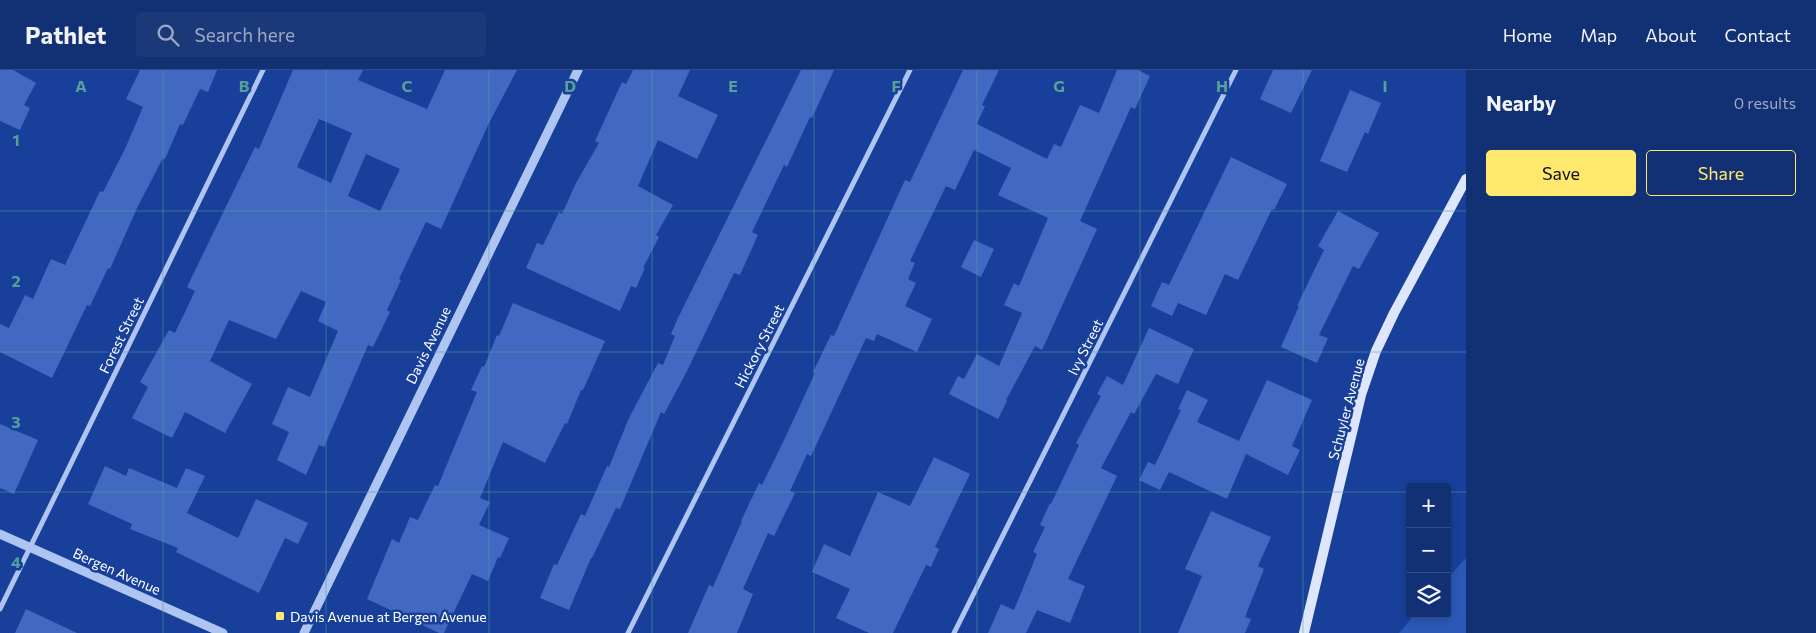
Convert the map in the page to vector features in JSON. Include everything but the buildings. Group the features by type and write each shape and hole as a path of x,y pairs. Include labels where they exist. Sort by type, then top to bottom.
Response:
{"main road":[{"name":"Schuyler Avenue","path":"1304,633 1361,395 1376,351 1394,313 1466,179"}],"street":[{"name":"Forest Street","path":"0,609 262,70"},
{"name":"Davis Avenue","path":"304,633 578,70"},
{"name":"Hickory Street","path":"628,633 910,70"},
{"name":"Ivy Street","path":"954,633 1236,70"},
{"name":"Bergen Avenue","path":"0,534 222,633"}],"shaded area":[{"path":"1466,558 1466,633 1399,633 1412,618 1451,618 1451,575"}],"place":[{"name":"Davis Avenue at Bergen Avenue","path":"280,616"}]}
